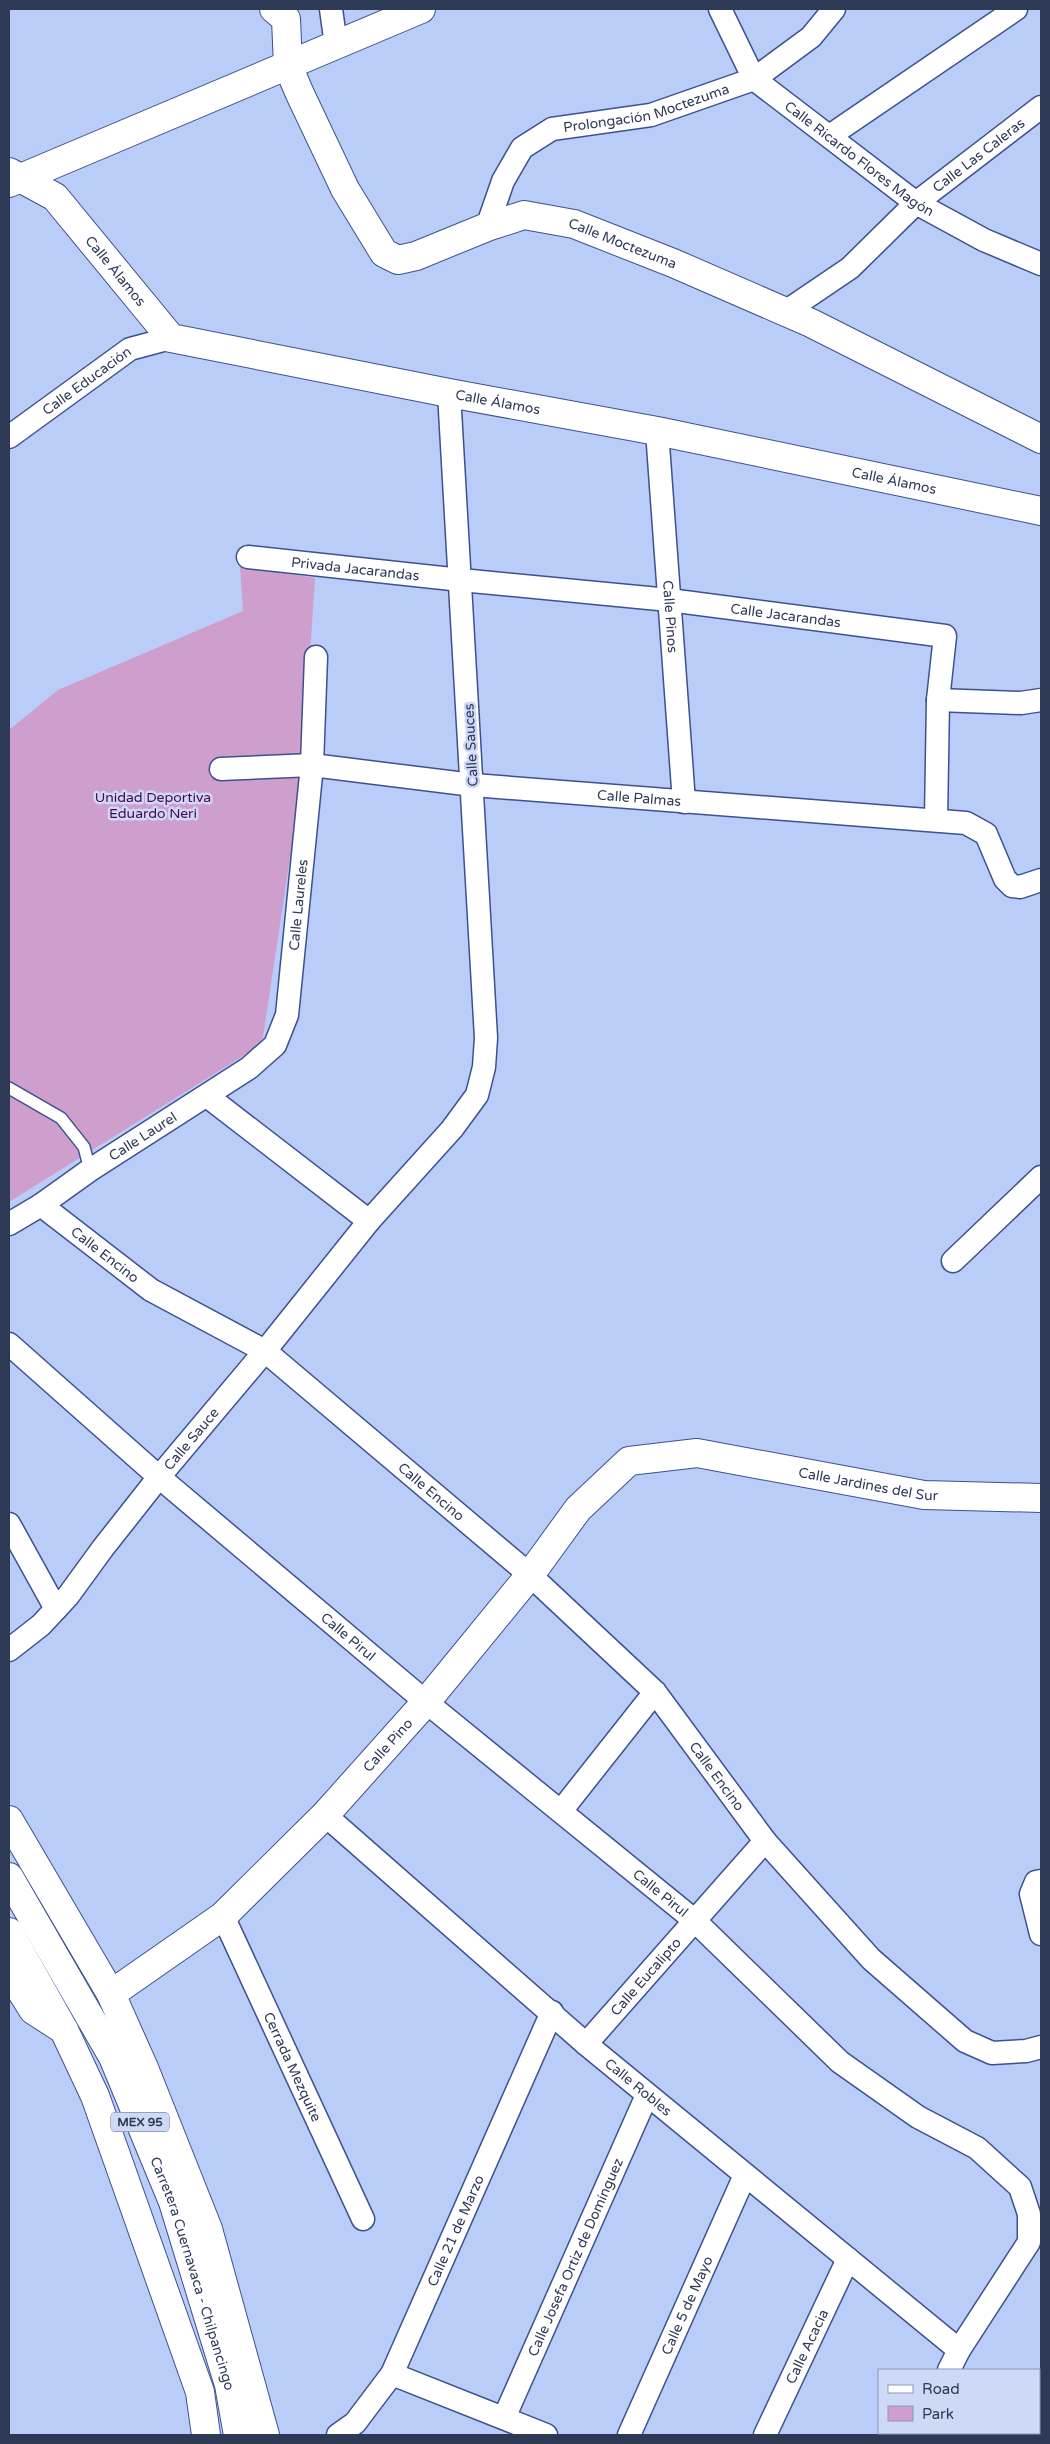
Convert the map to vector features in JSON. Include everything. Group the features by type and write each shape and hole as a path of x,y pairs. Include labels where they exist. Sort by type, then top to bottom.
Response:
{"main road":[{"path":"274,9 286,19 288,66"},
{"path":"13,178 288,66 421,9"},
{"name":"Calle Moctezuma","path":"288,66 345,189 384,253 398,260 416,256 487,227 524,215 574,224 673,263 811,323 1041,439"},
{"name":"Calle Álamos","path":"13,178 55,197 171,338 449,393 657,431 1041,511"},
{"name":"Calle Jardines del Sur","path":"629,1461 697,1453 924,1495 1041,1498"},
{"name":"Calle Pino","path":"111,1994 223,1916 325,1816 426,1702 530,1575 578,1509 629,1461"},
{"path":"9,1820 111,1994 144,2068 208,2229 265,2435"},
{"name":"Carretera Cuernavaca - Chilpancingo","path":"9,1877 113,2057 173,2202 228,2385 238,2435"},
{"name":"Carretera Cuernavaca - Chilpancingo","path":"9,1932 64,2030 95,2096 200,2392 206,2435"},
{"path":"9,1972 34,2010 64,2030"}],"street":[{"path":"331,9 336,45"},
{"name":"Calle Ricardo Flores Magón","path":"720,9 754,79 830,135 916,203 984,240 1041,264"},
{"name":"Prolongación Moctezuma","path":"487,227 503,181 522,148 552,129 650,116 754,79 811,37 834,9"},
{"path":"830,135 1016,9"},
{"name":"Calle Las Caleras","path":"785,312 850,268 916,203 1041,107"},
{"name":"Calle Educación","path":"9,437 130,349 171,338"},
{"name":"Calle Sauces","path":"369,1221 452,1130 476,1095 484,1067 486,1038 473,784 449,393"},
{"name":"Calle Pinos","path":"657,431 684,802"},
{"name":"Privada Jacarandas","path":"248,557 461,580"},
{"name":"Calle Jacarandas","path":"461,580 669,600 945,636 938,700"},
{"name":"Calle Laureles","path":"275,1045 286,1015 312,764 316,657"},
{"path":"936,820 938,700 1021,703 1041,700"},
{"name":"Calle Palmas","path":"221,769 312,764 473,784 966,823 986,834 1005,878 1012,886 1020,887 1041,880"},
{"name":"Calle Laurel","path":"9,1224 41,1205 90,1170 249,1068 275,1045"},
{"path":"207,1096 369,1221"},
{"path":"952,1261 1041,1177"},
{"name":"Calle Encino","path":"41,1205 151,1290 265,1352 530,1575 654,1692 765,1841 871,1959 965,2041 992,2053 1026,2051 1041,2047"},
{"name":"Calle Sauce","path":"9,1650 41,1625 56,1609 159,1476 265,1352 369,1221"},
{"name":"Calle Pirul","path":"9,1344 159,1476 426,1702 694,1920 840,2062 918,2117 976,2148 1020,2187 1030,2214 1029,2242 959,2350 950,2369"},
{"path":"9,1524 56,1609"},
{"path":"561,1811 654,1692"},
{"name":"Calle Robles","path":"325,1816 552,2012 586,2044 959,2350"},
{"name":"Calle Eucalipto","path":"586,2044 765,1841"},
{"path":"1041,1881 1036,1882 1031,1894 1041,1934"},
{"name":"Cerrada Mezquite","path":"223,1916 363,2219"},
{"name":"Calle 21 de Marzo","path":"338,2435 355,2423 392,2374 552,2012"},
{"name":"Calle Josefa Ortiz de Domínguez","path":"504,2418 647,2095"},
{"name":"Calle 5 de Mayo","path":"629,2435 746,2175"},
{"name":"Calle Acacia","path":"764,2435 848,2259"},
{"path":"392,2374 546,2435"}],"lane":[{"path":"9,1088 62,1118 84,1147 90,1170"}],"green space":[{"name":"Unidad Deportiva Eduardo Neri","path":"240,566 315,578 302,778 262,1044 9,1202 9,730 58,690 243,611"}]}
